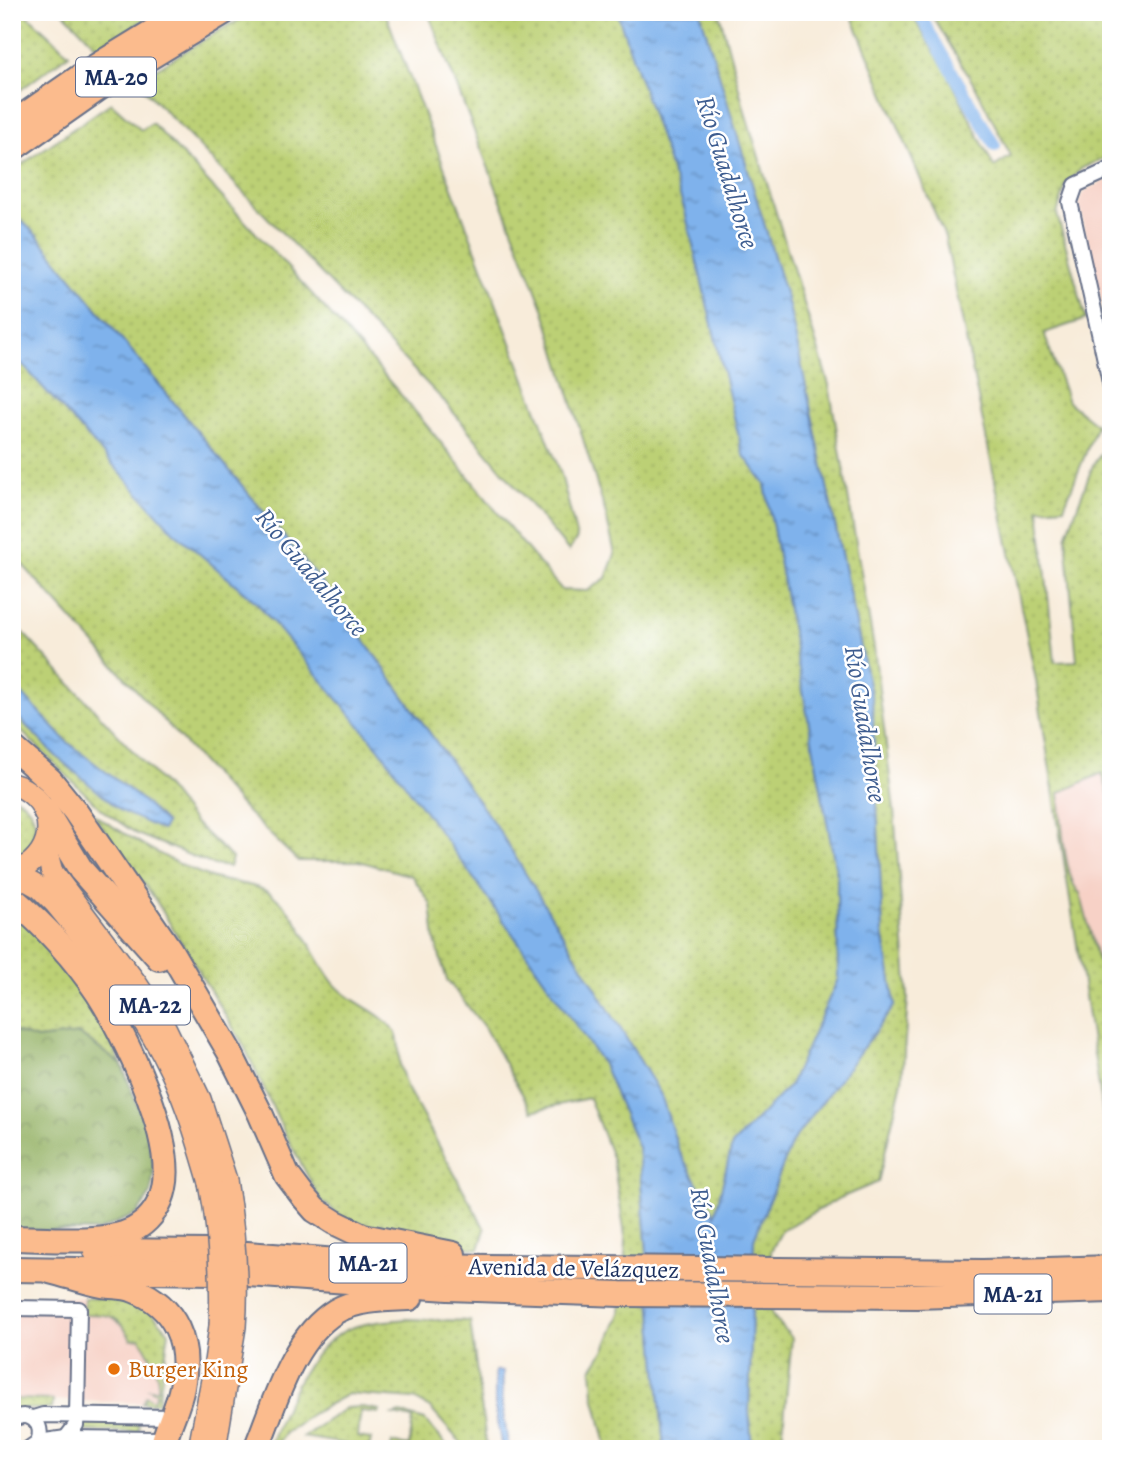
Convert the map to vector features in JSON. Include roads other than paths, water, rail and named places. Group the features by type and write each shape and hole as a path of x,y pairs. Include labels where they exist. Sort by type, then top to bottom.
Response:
{"highway":[{"name":"MA-20","path":"12,124 87,72 185,12"},
{"name":"MA-20","path":"12,149 99,88 224,12"},
{"path":"12,747 50,780 75,811 170,950 229,1051 287,1175 315,1210 363,1236 410,1246 488,1279"},
{"path":"45,810 81,870 175,977 229,1051"},
{"path":"12,898 60,943 98,993 139,1072 166,1167 165,1186 160,1203 139,1227 123,1235 108,1238 12,1238"},
{"name":"Avenida de Velázquez","path":"12,1249 488,1279 620,1294 916,1296 1111,1290"},
{"name":"Avenida de Velázquez","path":"488,1279 507,1259 532,1267 916,1271 1111,1268"},
{"path":"1080,1269 1111,1259"},
{"name":"Avenida de Velázquez","path":"12,1269 50,1271 229,1263"},
{"path":"50,1271 101,1285 132,1289 157,1301 173,1320 181,1334 185,1351 183,1386 166,1435"},
{"path":"256,1449 291,1365 312,1332 337,1311 367,1301 408,1298 488,1279"}],"main road":[{"path":"12,784 23,787 36,796 45,810"},
{"name":"MA-22","path":"45,810 48,824 45,846 52,872 136,983 165,1027 200,1099 218,1181 218,1228 229,1263"},
{"name":"MA-22","path":"12,872 30,864 45,846"},
{"name":"MA-22","path":"12,872 40,888 55,903 138,1014 159,1049 184,1101 218,1181"},
{"path":"215,1449 222,1415 229,1263"},
{"path":"199,1449 214,1369 227,1326"}],"street":[{"path":"1111,169 1076,185 1070,202 1111,387"},
{"path":"12,1308 79,1309 76,1426 66,1438"},
{"path":"12,1420 23,1415 33,1418 43,1415 77,1415 166,1435"},
{"path":"25,1447 41,1432 33,1418"},
{"path":"25,1447 66,1438 166,1435"}],"water":[{"name":"Río Guadalhorce","path":"617,12 700,12 789,306 872,700 883,932 895,1005 792,1142 754,1239 749,1411 752,1449 664,1449 638,1147 603,1064 478,884 378,747 257,603 173,531 12,353 12,211 38,237 334,598 500,832 661,1095 679,1151 715,1215 732,1145 790,1085 838,979 837,876 765,484 743,454 684,207"},
{"path":"12,683 66,741 142,800 166,824 162,830 121,811 56,756 12,711"},
{"path":"495,1371 503,1371 502,1405 509,1449 502,1449 495,1408"}],"waterway":[{"path":"918,12 995,146"}],"place":[{"name":"Burger King","path":"114,1369"}]}
